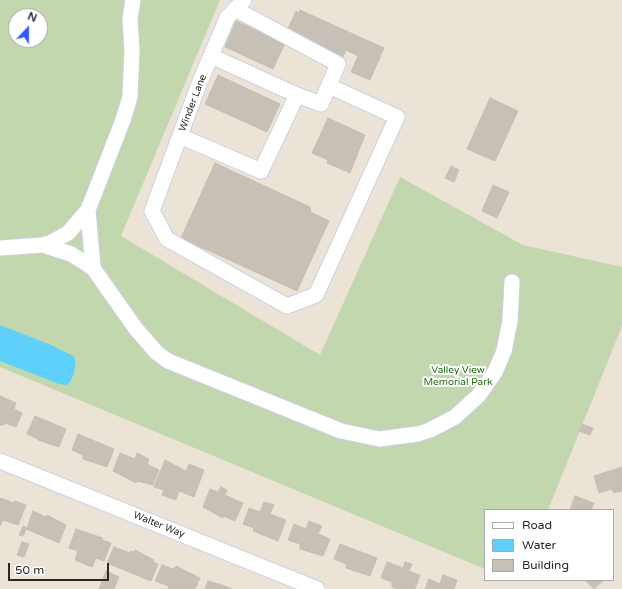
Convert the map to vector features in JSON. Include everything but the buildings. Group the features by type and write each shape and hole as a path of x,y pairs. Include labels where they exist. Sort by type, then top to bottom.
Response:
{"street":[{"path":"0,248 42,245 58,239 68,233 88,210 124,120 128,103 132,74 130,19 132,0"},
{"path":"211,56 297,95 321,104 338,64 239,5"},
{"name":"Winder Lane","path":"239,5 227,18 152,211 167,239 287,306 316,295 397,118 329,86"},
{"path":"180,136 261,171 297,95"},
{"path":"88,210 93,268"},
{"path":"42,245 70,254 93,268 140,335 168,361 341,431 379,439 418,434 430,430 455,417 479,395 495,372 504,351 510,321 512,282"},
{"name":"Walter Way","path":"0,461 317,589"}],"green space":[{"name":"Valley View Memorial Park","path":"0,0 220,0 121,236 320,355 400,177 523,245 622,267 622,326 548,509 484,509 484,569 0,367"}],"water":[{"path":"0,325 51,345 73,356 75,359 75,366 74,374 70,382 66,385 59,384 0,361"}]}
